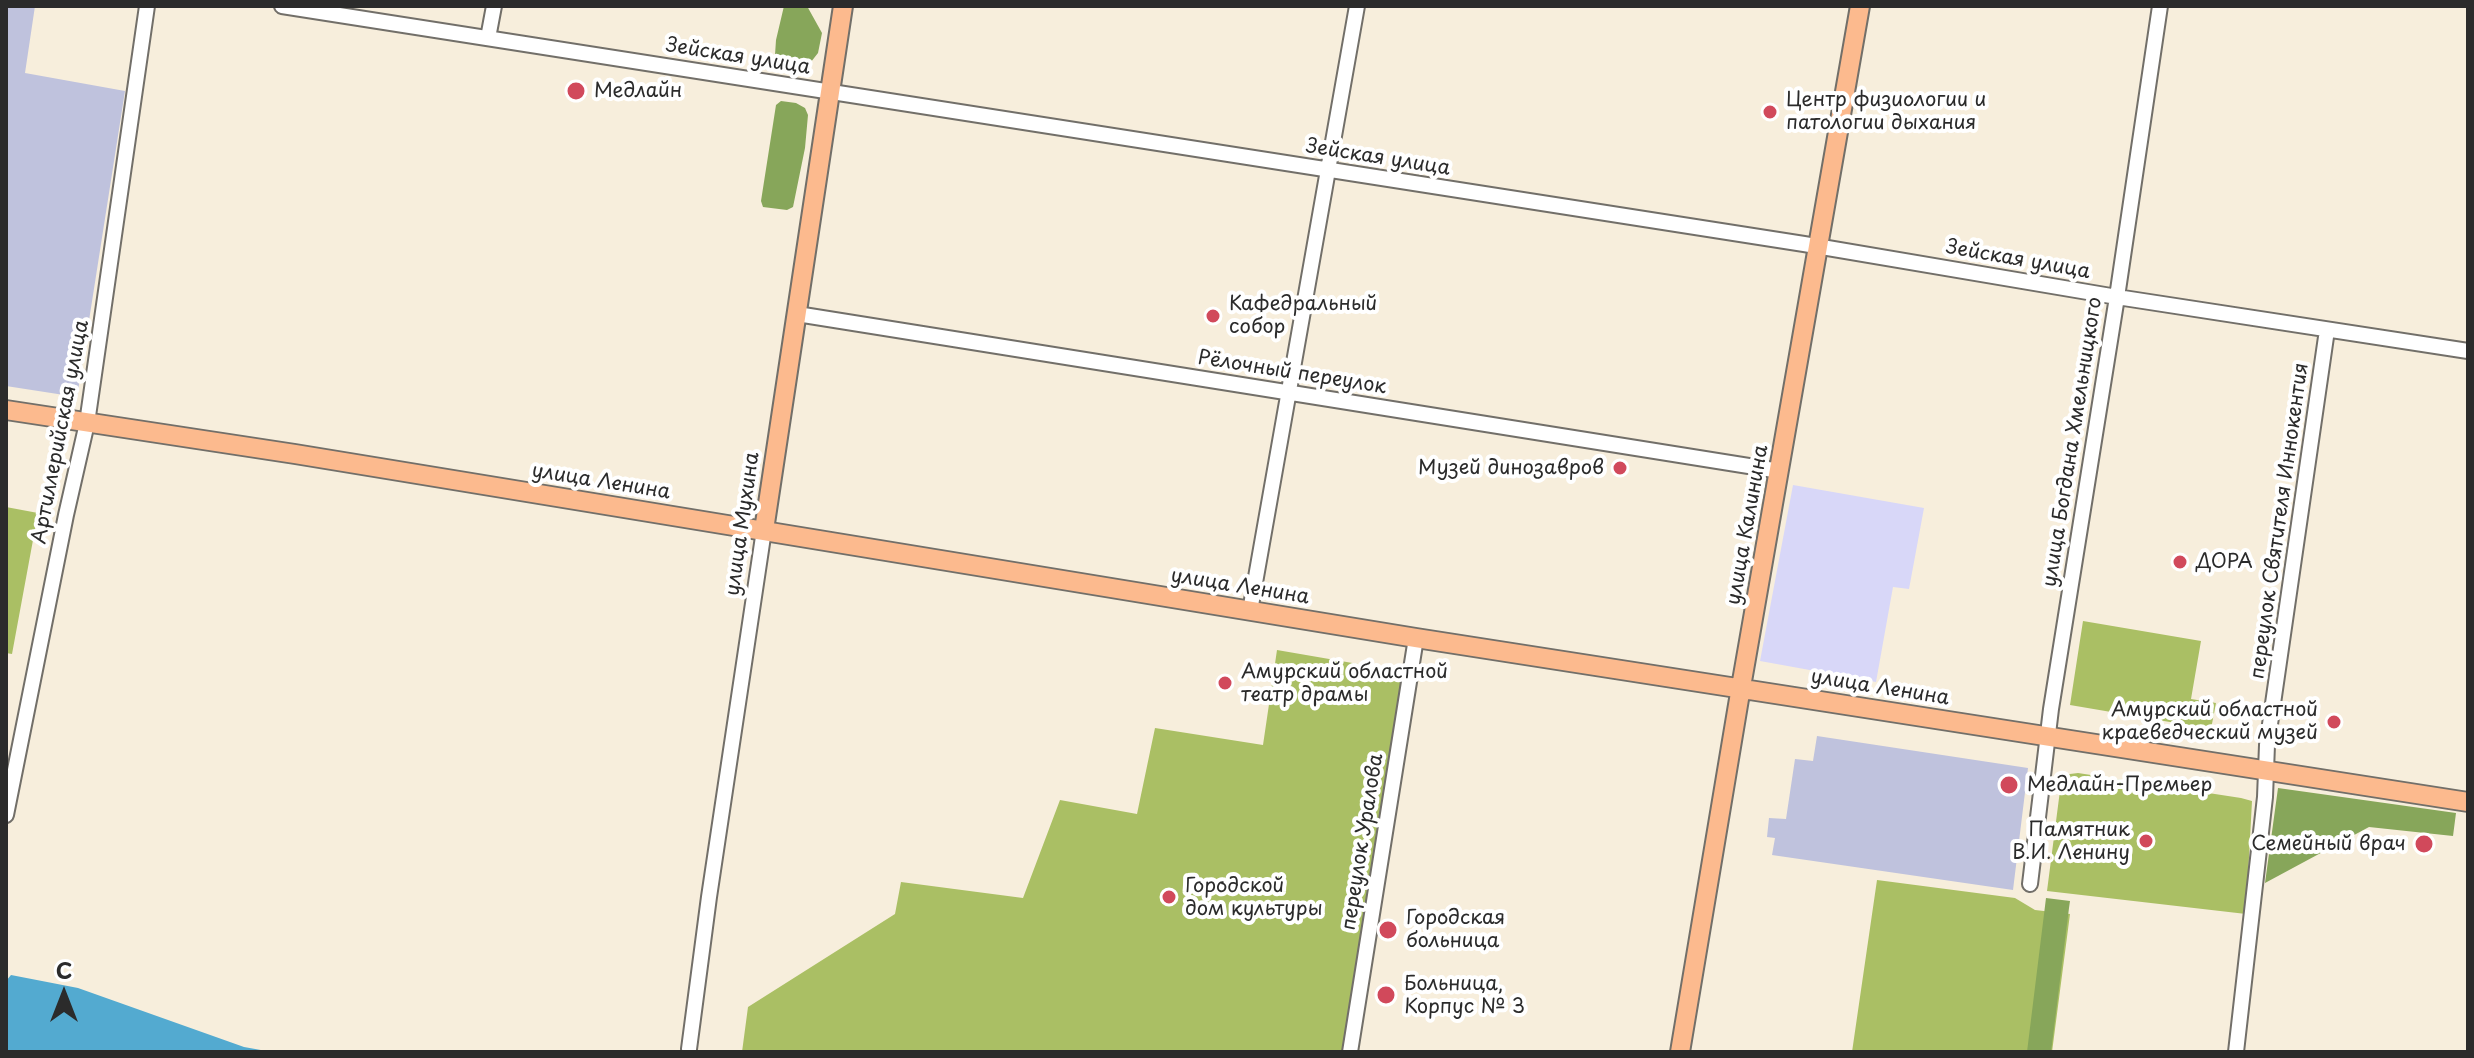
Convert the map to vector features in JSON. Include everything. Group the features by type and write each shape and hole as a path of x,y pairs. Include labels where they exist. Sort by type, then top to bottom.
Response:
{"main road":[{"name":"улица Мухина","path":"764,530 843,6"},
{"name":"улица Калинина","path":"1680,1052 1860,6"},
{"name":"улица Ленина","path":"6,410 764,530 1416,638 2468,802"}],"street":[{"name":"Артиллерийская улица","path":"7,805 87,423 147,6"},
{"name":"Зейская улица","path":"282,6 2468,351"},
{"path":"488,38 494,6"},
{"path":"1250,611 1357,6"},
{"name":"улица Богдана Хмельницкого","path":"2030,884 2048,737 2160,6"},
{"name":"Рёлочный переулок","path":"797,314 1780,471"},
{"name":"переулок Святителя Иннокентия","path":"2236,1052 2265,797 2267,745 2327,330"},
{"name":"улица Мухина","path":"689,1049 764,530"},
{"name":"переулок Уралова","path":"1350,1052 1416,638"}],"shaded area":[{"path":"6,6 35,6 25,73 125,91 77,397 6,386"},
{"path":"1793,485 1924,508 1909,589 1893,587 1876,682 1760,661"},
{"path":"1817,736 2028,768 2013,890 1772,855 1775,838 1767,837 1769,818 1786,819 1795,759 1813,761"}],"green space":[{"path":"784,6 807,6 822,33 818,53 807,67 783,67 775,55"},
{"path":"781,101 796,103 805,108 808,115 793,207 787,210 763,207 761,201 776,105"},
{"path":"6,507 38,513 12,654 6,653"},
{"path":"2083,621 2201,641 2191,699 2216,703 2211,729 2070,705"},
{"path":"1277,650 1364,665 1372,673 1402,678 1345,1036 1345,1052 742,1052 748,1007 895,914 901,882 1023,898 1060,800 1137,814 1155,728 1263,745"},
{"path":"2078,773 2252,801 2246,914 2047,891 2062,775"},
{"path":"2278,788 2456,813 2453,836 2369,827 2265,883"},
{"path":"1877,880 2015,898 2035,910 2070,914 2052,1052 1852,1052"},
{"path":"2046,898 2070,901 2051,1052 2027,1052"}],"water":[{"path":"11,975 78,988 244,1047 272,1052 6,1052 6,981"}],"place":[{"name":"Медлайн","path":"576,91"},
{"name":"Центр физиологии и патологии дыхания","path":"1770,112"},
{"name":"Кафедральный собор","path":"1213,316"},
{"name":"Музей динозавров","path":"1620,468"},
{"name":"ДОРА","path":"2180,562"},
{"name":"Амурский областной театр драмы","path":"1225,683"},
{"name":"Амурский областной краеведческий музей","path":"2334,722"},
{"name":"Медлайн-Премьер","path":"2009,785"},
{"name":"Памятник В.И. Ленину","path":"2146,841"},
{"name":"Семейный врач","path":"2424,844"},
{"name":"Городской дом культуры","path":"1169,897"},
{"name":"Городская больница","path":"1388,930"},
{"name":"Больница, Корпус № 3","path":"1386,995"}]}
